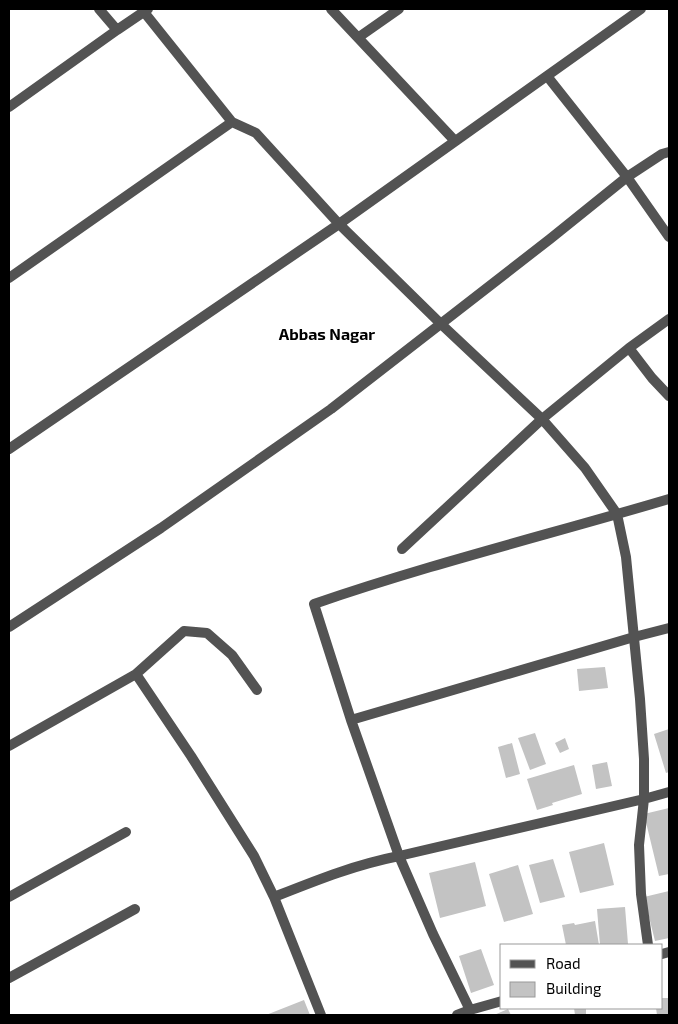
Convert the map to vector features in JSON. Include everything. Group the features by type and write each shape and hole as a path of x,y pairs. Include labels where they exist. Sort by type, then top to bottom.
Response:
{"street":[{"path":"99,9 117,30"},
{"path":"331,9 455,142"},
{"path":"359,38 399,9"},
{"path":"9,449 339,224 641,9"},
{"path":"9,107 146,10 232,122 256,132 339,224 542,419 585,468 617,514 626,557 644,759 644,799 639,845 641,894 648,944"},
{"path":"547,76 627,177 669,237"},
{"path":"9,278 232,122"},
{"path":"9,627 186,511 331,409 627,177 662,154 669,152"},
{"path":"402,549 542,419 629,348 669,319"},
{"path":"629,348 652,378 669,396"},
{"path":"470,1010 433,934 399,856 351,720 314,604 415,572 669,499"},
{"path":"351,720 669,628"},
{"path":"9,746 136,674 184,632 207,633 232,656 257,690"},
{"path":"136,674 254,856 274,897 321,1015"},
{"path":"274,897 325,876 370,862 669,792"},
{"path":"9,897 126,832"},
{"path":"9,978 135,909"},
{"path":"457,1015 500,1002"}],"building":[{"path":"605,667 608,688 579,691 577,669"},
{"path":"669,729 669,772 666,773 654,734"},
{"path":"535,733 546,764 530,770 518,738"},
{"path":"565,738 569,749 560,753 555,743"},
{"path":"512,743 520,774 506,778 498,747"},
{"path":"607,762 612,786 596,789 592,765"},
{"path":"574,765 582,794 552,803 553,805 537,810 527,779"},
{"path":"669,808 669,874 659,876 644,814"},
{"path":"604,843 614,885 580,893 569,852"},
{"path":"553,859 565,897 540,903 529,865"},
{"path":"475,862 486,906 440,918 429,873"},
{"path":"518,865 533,914 504,922 489,874"},
{"path":"669,891 669,938 655,941 644,897"},
{"path":"625,907 628,944 600,944 597,909"},
{"path":"595,921 599,944 566,944 562,925 574,923 575,925"},
{"path":"481,949 494,985 471,993 459,956"},
{"path":"663,998 669,998 669,1015 657,1015 656,1009 663,1009"},
{"path":"304,1000 310,1015 266,1015"},
{"path":"508,1009 511,1015 494,1015"},
{"path":"574,1009 586,1009 586,1015 575,1015"}],"district":[{"name":"Abbas Nagar","path":"327,334"}]}
